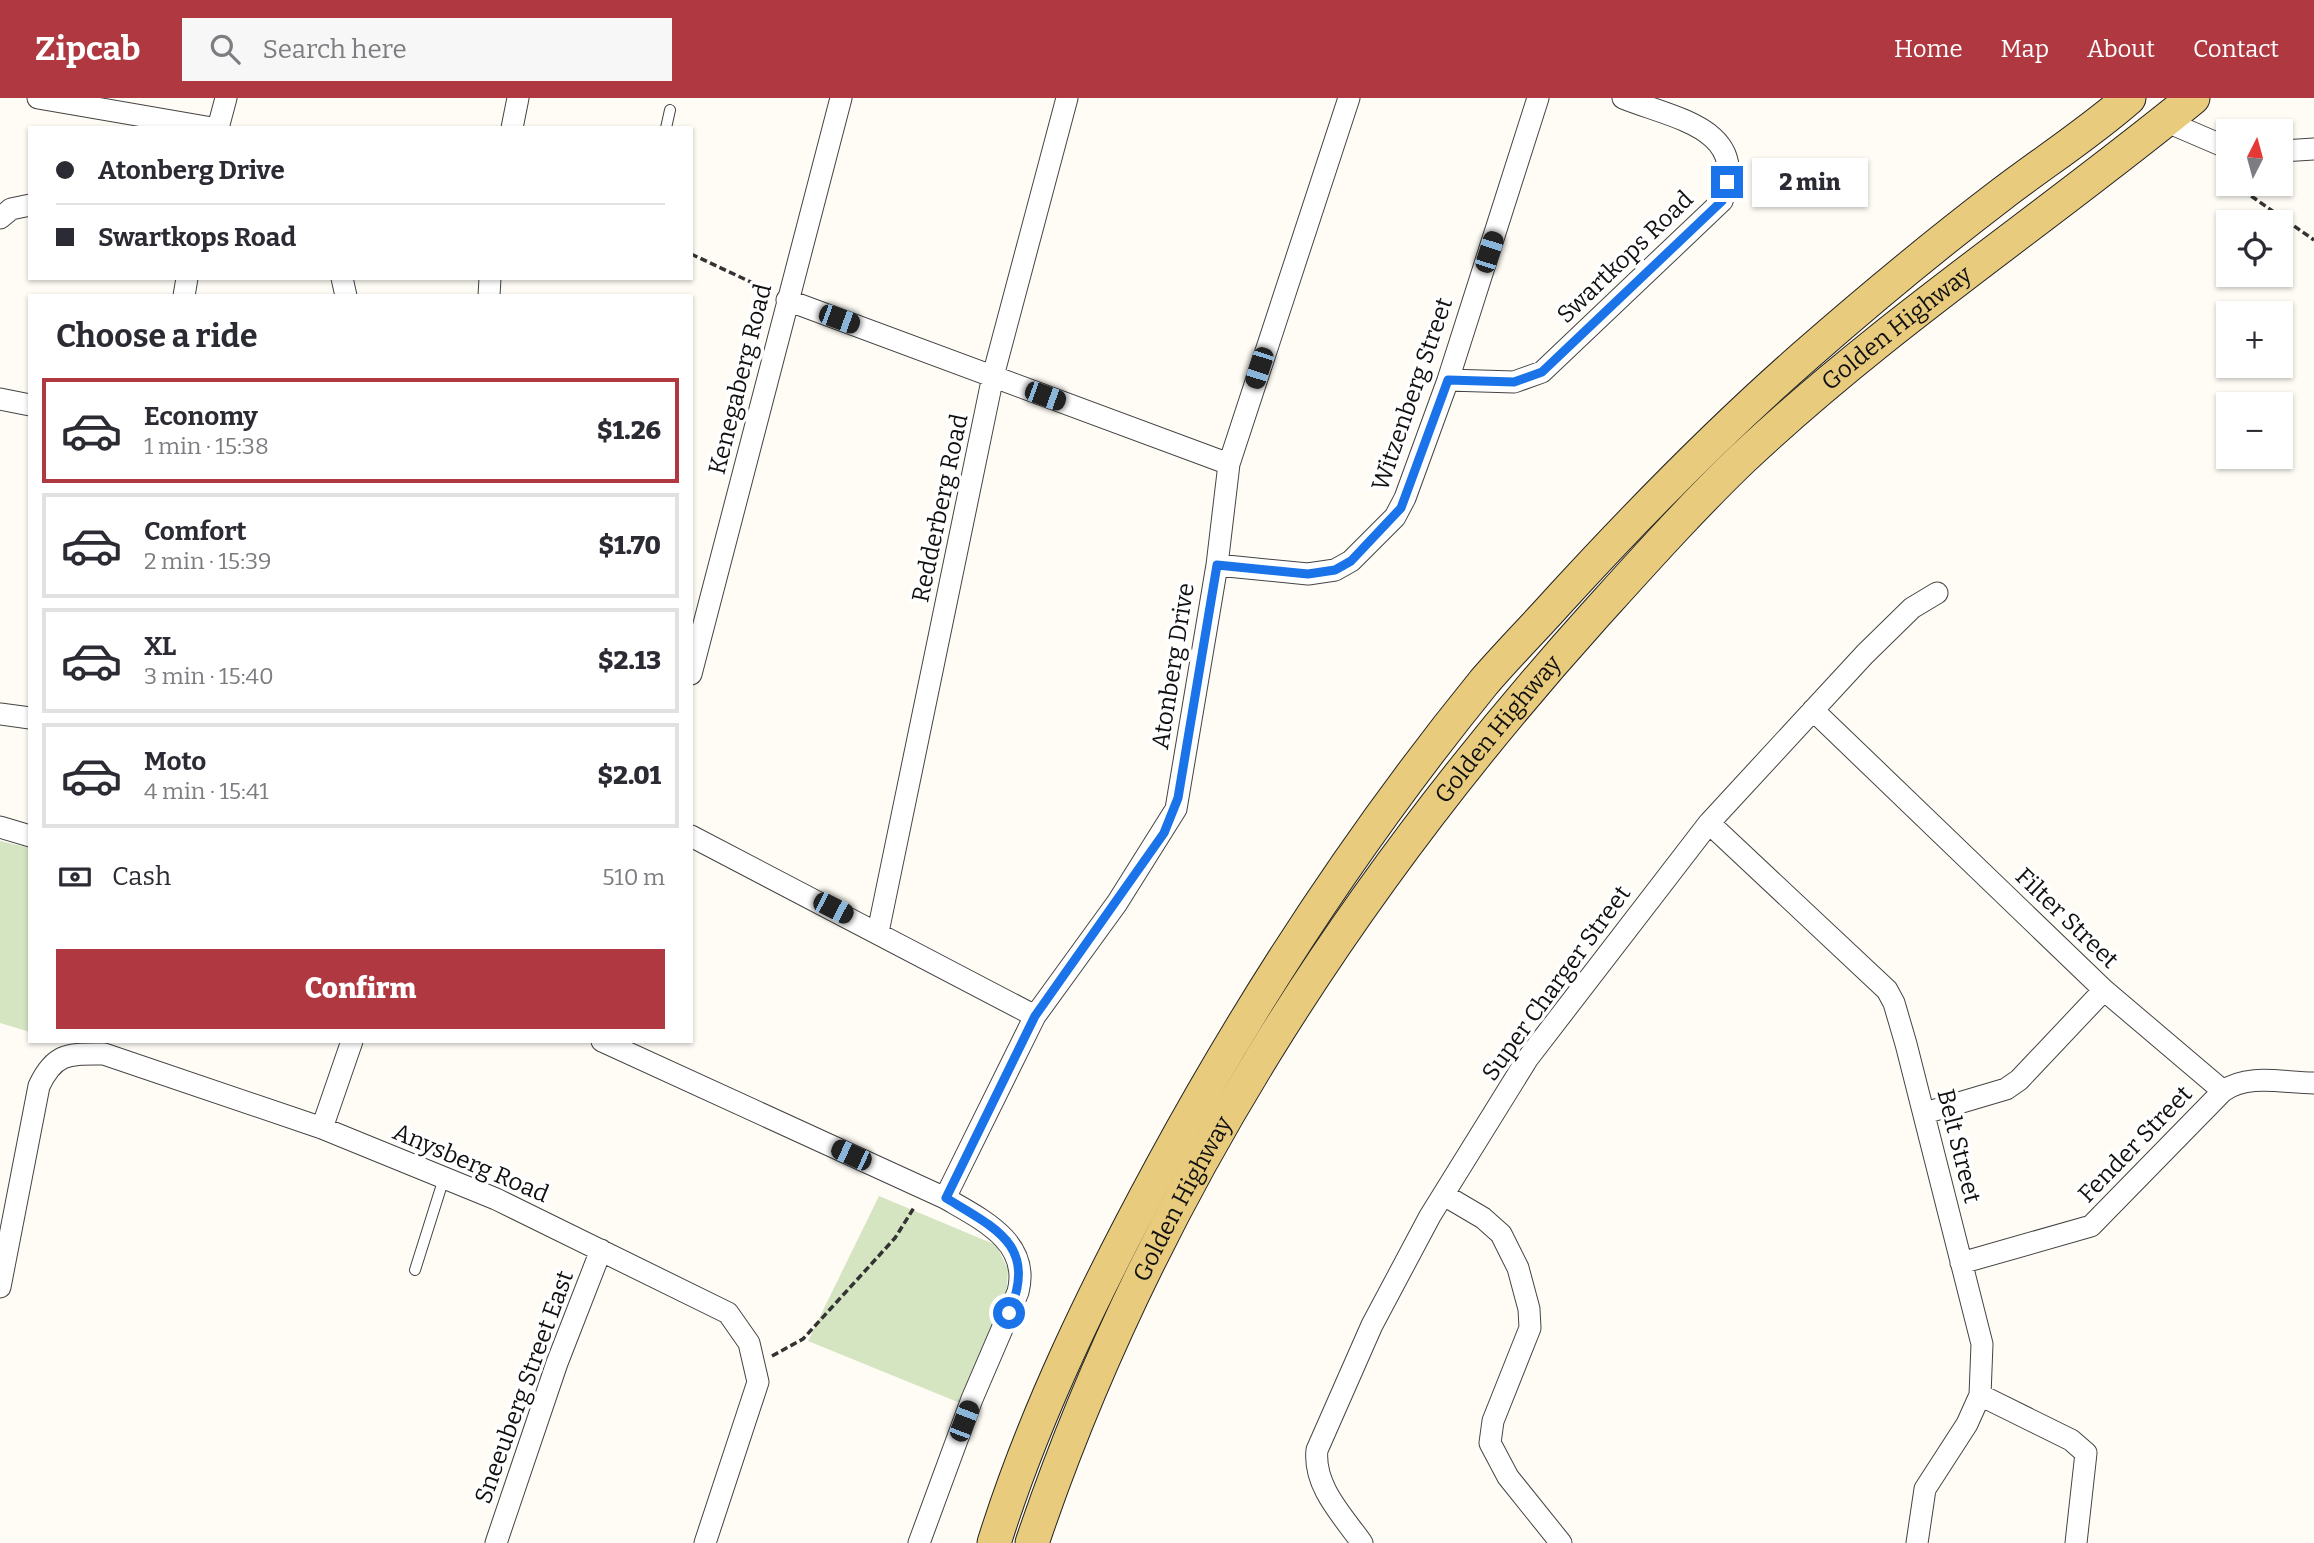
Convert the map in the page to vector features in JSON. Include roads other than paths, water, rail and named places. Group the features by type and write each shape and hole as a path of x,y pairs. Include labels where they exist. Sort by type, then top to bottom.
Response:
{"main road":[{"name":"Golden Highway","path":"994,1543 1035,1434 1081,1325 1192,1112 1253,1009 1394,799 1486,680 1612,542 1715,439 1806,355 1941,241 2129,98"},
{"name":"Golden Highway","path":"1032,1543 1085,1402 1121,1322 1216,1137 1281,1025 1371,891 1494,730 1643,561 1751,451 1870,345 2193,98"}],"street":[{"path":"38,98 200,126"},
{"path":"219,126 226,98"},
{"path":"512,126 518,98"},
{"name":"Kenegaberg Road","path":"693,666 841,98"},
{"name":"Redderberg Road","path":"878,932 993,376 1067,98"},
{"name":"Atonberg Drive","path":"946,1198 1035,1016 1117,903 1176,809 1217,565 1229,464 1349,98"},
{"name":"Witzenberg Street","path":"1217,565 1308,574 1335,570 1351,561 1401,508 1448,380 1538,98"},
{"name":"Swartkops Road","path":"1448,380 1514,382 1542,372 1722,201 1729,173 1724,147 1708,132 1623,98"},
{"path":"2165,121 2216,143"},
{"path":"2293,150 2314,149"},
{"path":"0,218 11,209 28,205"},
{"path":"787,300 1229,464"},
{"path":"0,400 28,405"},
{"name":"Super Charger Street","path":"1362,1543 1325,1490 1316,1468 1317,1451 1372,1325 1430,1216 1528,1058 1709,823 1912,608 1937,593"},
{"name":"Filter Street","path":"1813,710 2105,990 2222,1091"},
{"path":"0,714 28,718"},
{"name":"Belt Street","path":"1709,823 1887,990 1894,1003 1925,1113 1982,1344 1980,1395 1968,1424 1925,1489 1917,1543"},
{"path":"0,827 28,835"},
{"path":"693,837 1035,1016"},
{"path":"1925,1113 2007,1089 2020,1080 2105,990"},
{"path":"322,1128 351,1043"},
{"path":"606,1043 946,1198 1003,1236 1016,1255 1020,1273 1018,1292 972,1399 919,1543"},
{"name":"Anysberg Road","path":"0,1287 39,1086 51,1064 58,1059 75,1054 104,1054 322,1128 443,1178 601,1250 728,1313 749,1343 755,1365 756,1391 705,1543"},
{"path":"2222,1091 2247,1080 2314,1083"},
{"name":"Fender Street","path":"1961,1263 2091,1226 2222,1091"},
{"path":"1444,1195 1483,1218 1501,1234 1518,1268 1529,1309 1530,1328 1493,1421 1490,1443 1508,1478 1561,1543"},
{"name":"Sneeuberg Street East","path":"496,1543 557,1363 601,1250"},
{"path":"1980,1395 2071,1440 2086,1453 2076,1543"}],"lane":[{"path":"666,126 670,110"},
{"path":"415,1270 443,1178"}]}
